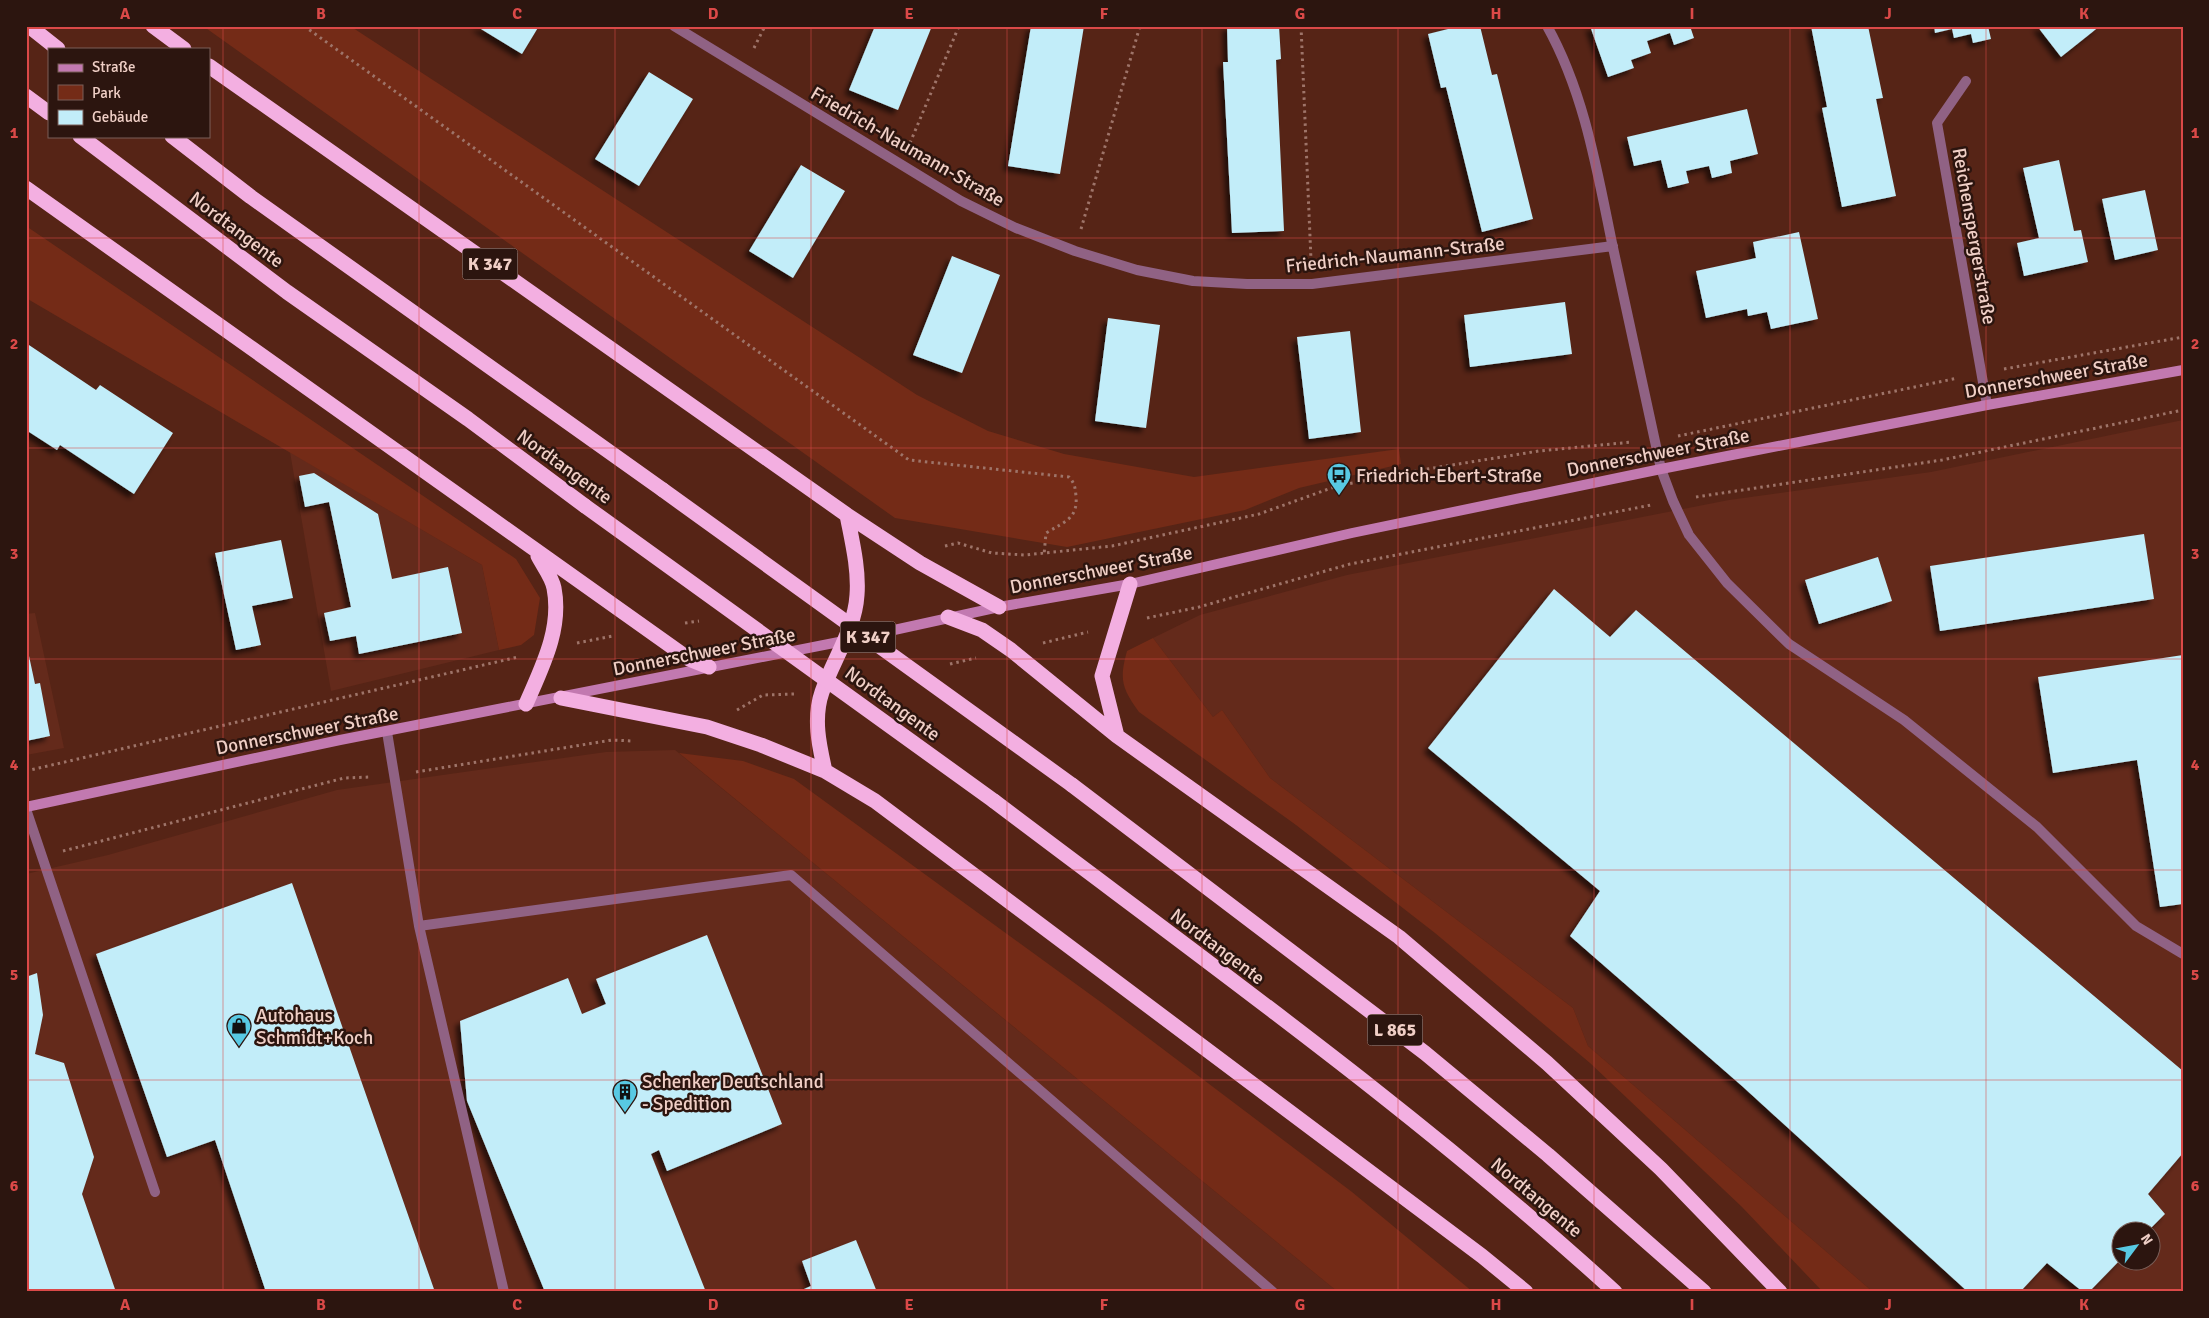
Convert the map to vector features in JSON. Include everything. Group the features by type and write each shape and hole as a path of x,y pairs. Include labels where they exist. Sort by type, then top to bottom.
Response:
{"highway":[{"path":"29,26 57,48"},
{"path":"152,26 183,48"},
{"name":"K 347","path":"210,67 847,515 920,563 999,607"},
{"path":"26,96 48,112"},
{"name":"Nordtangente","path":"83,138 287,292 468,419 585,506 994,800 1406,1113 1564,1245 1615,1292"},
{"name":"Nordtangente","path":"175,138 251,197 663,490 1072,785 1425,1053 1548,1155 1704,1292"},
{"path":"26,188 536,553 689,659 709,667"},
{"name":"K 347","path":"844,641 857,595 854,552 847,515"},
{"path":"526,704 550,649 555,617 554,586 536,553"},
{"path":"1118,736 1102,676 1130,584"},
{"path":"948,617 982,630 1011,650 1118,736 1398,937 1547,1063 1661,1169 1780,1292"},
{"path":"825,771 819,743 817,719 821,693 844,641"},
{"path":"562,698 707,727 761,745 825,771 875,801 1142,999 1482,1256 1526,1292"}],"main road":[{"name":"Donnerschweer Straße","path":"26,808 387,732 844,641 948,617 1130,584 1352,533 1661,469 1987,405 2183,370"}],"street":[{"name":"Friedrich-Naumann-Straße","path":"674,26 900,166 968,205 1016,228 1075,252 1137,270 1193,281 1247,284 1312,284 1613,246"},
{"path":"1547,26 1560,50 1594,157 1661,469 1689,535 1727,583 1789,644 1904,720 2037,827 2136,926 2183,954"},
{"name":"Reichenspergerstraße","path":"1966,81 1937,122 1987,405"},
{"path":"387,732 419,926 504,1292"},
{"path":"26,808 155,1192"},
{"path":"419,926 791,875 1272,1292"}],"path":[{"path":"304,26 909,460 1069,477 1075,484 1077,508 1072,516 1046,533 1044,555"},
{"path":"900,166 959,26"},
{"path":"1075,252 1140,26"},
{"path":"1301,26 1312,284"},
{"path":"920,563 943,547 958,544 992,553 1044,555 1112,546 1259,514 1337,486 1420,470 1539,452 1655,440 1728,427 1982,373 2183,337"},
{"path":"26,771 550,649 647,629 704,620"}],"shaded area":[{"path":"2183,420 2183,1292 1873,1292 1588,1046 1573,1008 1270,778 1222,710 1213,717 1153,638 1200,615 1347,575 1729,500 1931,472"},
{"path":"290,452 482,565 499,650 331,691"},
{"path":"35,613 64,748 26,755 26,614"},
{"path":"675,750 1338,1292 26,1292 26,874 108,855 337,790 606,752"}],"green space":[{"path":"203,26 350,26 917,395 988,431 1064,454 1194,477 1399,449 1401,464 1299,488 1245,510 1067,547 895,518"},
{"path":"26,226 516,559 540,598 534,635 521,645 499,650 482,565 26,298"},
{"path":"1153,638 1213,717 1222,710 1270,778 1573,1008 1588,1046 1873,1292 1823,1292 1742,1207 1590,1063 1435,933 1296,825 1139,712 1126,690 1123,669 1127,651"},
{"path":"679,753 743,761 794,779 1102,1003 1352,1192 1473,1292 1338,1292"}],"building":[{"path":"476,26 539,26 522,54"},
{"path":"875,26 932,26 898,110 849,90"},
{"path":"1031,26 1084,26 1060,174 1008,166"},
{"path":"1227,26 1279,26 1281,59 1276,60 1284,231 1232,233 1223,62 1228,62"},
{"path":"1460,26 1480,26 1492,75 1497,74 1533,219 1482,232 1446,87 1441,88 1428,34"},
{"path":"1590,26 1690,26 1694,38 1674,45 1670,33 1647,41 1651,53 1631,60 1634,68 1608,77"},
{"path":"1811,26 1868,26 1883,98 1876,99 1896,196 1842,207 1822,108 1827,107"},
{"path":"1934,26 1988,26 1991,39 1973,43 1971,34 1954,38 1952,29 1935,33"},
{"path":"2037,26 2100,26 2061,57"},
{"path":"649,72 693,99 639,186 595,159"},
{"path":"1747,109 1758,154 1730,161 1732,173 1712,178 1709,166 1686,171 1689,183 1668,188 1661,160 1634,166 1627,137"},
{"path":"2059,160 2074,231 2081,230 2088,262 2024,276 2017,243 2039,238 2023,168"},
{"path":"801,165 845,191 793,278 749,251"},
{"path":"2145,190 2158,250 2115,260 2102,199"},
{"path":"1799,232 1818,319 1771,329 1767,312 1748,316 1747,309 1706,318 1696,271 1756,258 1753,242"},
{"path":"952,256 1000,275 962,373 913,355"},
{"path":"1565,302 1572,354 1470,367 1464,315"},
{"path":"1108,318 1160,325 1146,428 1095,421"},
{"path":"1350,331 1361,432 1309,439 1297,337"},
{"path":"26,343 96,390 100,385 173,433 134,494 60,445 57,450 26,430"},
{"path":"314,473 378,514 392,579 448,567 462,633 359,654 356,636 330,641 324,613 351,607 329,502 305,507 299,476"},
{"path":"2144,534 2154,599 1940,631 1930,566"},
{"path":"281,540 293,598 252,606 261,645 236,650 215,553"},
{"path":"1878,557 1892,601 1819,624 1805,580"},
{"path":"1554,589 1610,637 1636,610 2183,1071 2183,1153 2148,1194 2165,1214 2159,1220 2112,1220 2112,1268 2089,1292 2083,1292 2047,1263 2020,1292 1968,1292 1742,1086 1570,936 1600,891 1428,748"},
{"path":"2183,655 2183,904 2160,907 2137,760 2053,773 2038,677"},
{"path":"29,656 35,684 40,683 50,736 26,741 26,657"},
{"name":"Autohaus Schmidt+Koch","path":"292,883 435,1292 266,1292 215,1140 167,1157 96,954"},
{"name":"Schenker Deutschland - Spedition","path":"707,935 782,1124 667,1171 659,1150 651,1154 706,1292 545,1292 467,1101 460,1021 568,978 582,1014 606,1004 596,979"},
{"path":"37,973 43,1015 35,1054 64,1063 94,1157 82,1194 116,1292 26,1292 26,977"},
{"path":"856,1240 877,1292 797,1292 811,1286 802,1261"}],"place":[{"name":"Friedrich-Ebert-Straße","path":"1339,496"},
{"name":"Autohaus Schmidt+Koch","path":"239,1047"},
{"name":"Schenker Deutschland - Spedition","path":"625,1113"}]}
